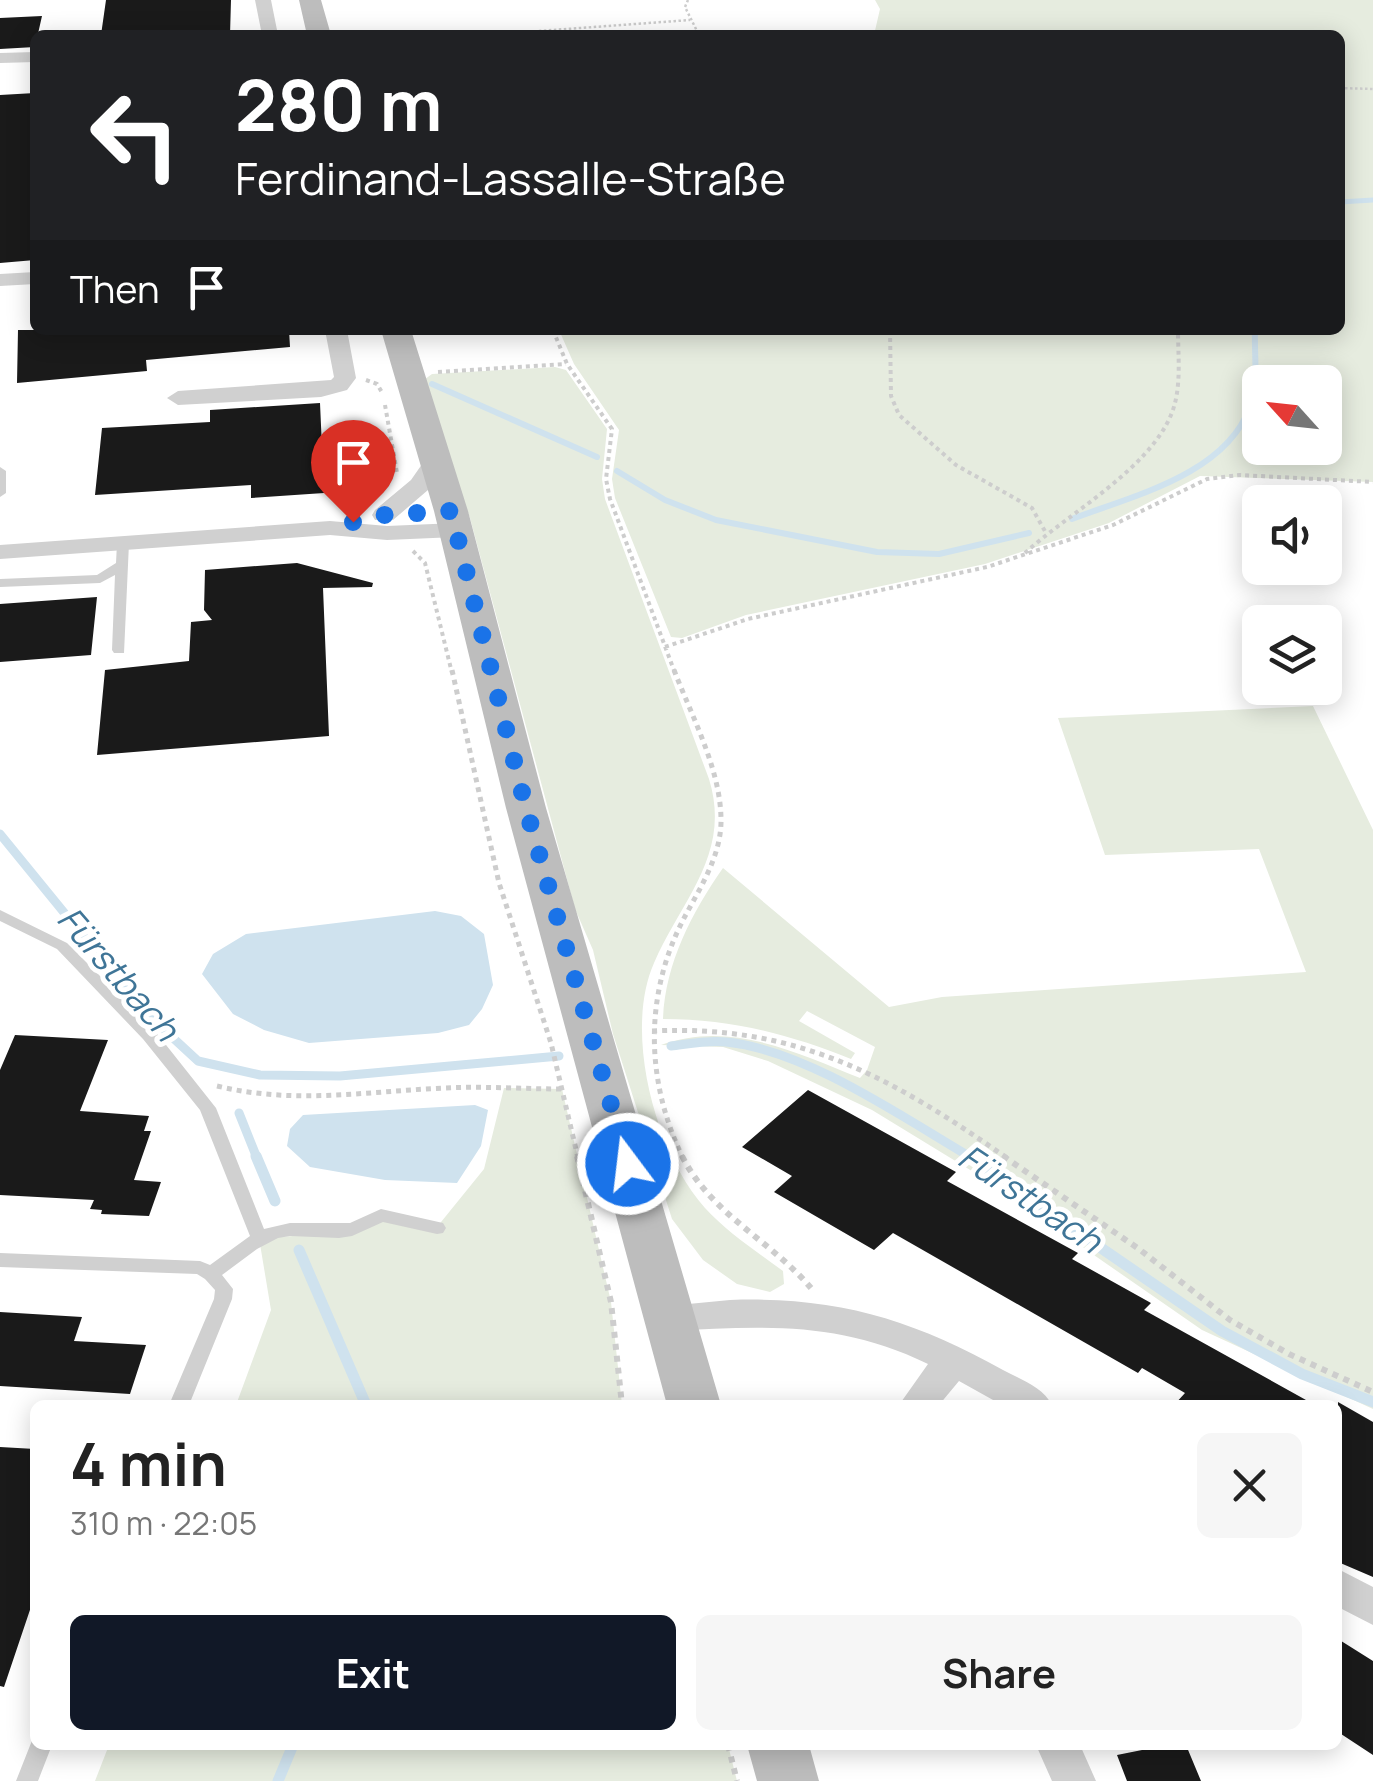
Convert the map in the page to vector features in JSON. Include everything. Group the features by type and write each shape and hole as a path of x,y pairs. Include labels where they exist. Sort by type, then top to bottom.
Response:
{"main road":[{"path":"310,0 318,30"},
{"path":"397,335 454,520 526,808 693,1400"},
{"path":"779,1750 788,1781"}],"street":[{"path":"263,0 269,30"},
{"path":"0,58 30,57"},
{"path":"0,280 30,278"},
{"path":"178,398 321,390 339,385 345,378 337,335"},
{"path":"386,524 434,462"},
{"path":"0,552 123,554 330,528 454,520"},
{"path":"670,1317 828,1316 866,1324 955,1362 1025,1400"},
{"path":"921,1400 955,1362"},
{"path":"1342,1589 1373,1608"},
{"path":"1060,1750 1074,1781"}],"lane":[{"path":"0,471 0,493"},
{"path":"0,583 100,579 123,554"},
{"path":"119,650 123,554"},
{"path":"0,915 62,946 149,1035 208,1108 260,1238"},
{"path":"212,1274 260,1238 281,1230 344,1233 364,1228 381,1215 437,1228"},
{"path":"0,1260 180,1267 212,1274 224,1289 223,1299 182,1400"},
{"path":"27,1781 39,1750"}],"path":[{"path":"688,0 685,7 696,30"},
{"path":"553,30 690,20"},
{"path":"1345,88 1373,88"},
{"path":"555,335 568,364 612,429 606,479 610,499 715,780 723,831 715,860 662,968 652,1032 658,1088 691,1175 715,1202 805,1279 828,1316"},
{"path":"890,335 891,396 899,414 956,465 1032,508 1046,533"},
{"path":"1023,555 1158,442 1173,412 1178,335"},
{"path":"568,364 358,378 377,384 384,400 398,474 386,524 424,563 449,649 499,883 552,1043 610,1302 621,1400"},
{"path":"665,648 748,618 939,580 1023,555 1113,525 1206,479 1240,475 1373,482"},
{"path":"652,1032 691,1026 740,1029 793,1042 867,1070 947,1116 1130,1242 1214,1309 1309,1366 1373,1392"},
{"path":"182,1076 255,1098 311,1101 445,1088 562,1089"},
{"path":"729,1750 738,1781"}],"shaded area":[{"path":"875,0 1373,0 1373,482 1200,476 1109,523 985,564 746,615 682,638 671,637 615,498 612,479 619,430 574,364 561,335 1345,335 1345,30 875,30 880,9"},
{"path":"555,367 566,370 607,429 602,479 605,499 709,779 714,806 714,830 701,875 665,940 645,991 642,1023 649,1092 672,1157 687,1185 723,1225 783,1271 784,1284 770,1292 737,1284 703,1260 672,1219 613,1034 593,950 575,909 470,518 421,382 432,374"},
{"path":"1313,706 1373,830 1373,1409 1202,1330 980,1176 872,1110 768,1061 723,1047 661,1045 686,1038 737,1038 787,1050 860,1078 867,1070 875,1047 807,1011 799,1021 855,1053 851,1059 759,1030 663,1019 669,978 682,939 723,868 889,1007 942,997 1306,972 1259,849 1105,855 1058,718"},
{"path":"504,1088 562,1089 611,1302 621,1400 238,1400 271,1310 259,1238 344,1233 381,1215 437,1227 484,1169"},
{"path":"107,1750 729,1750 737,1781 95,1781"}],"water":[{"path":"435,911 461,916 484,934 493,985 469,1025 438,1033 309,1043 264,1030 233,1014 202,974 213,954 246,934"},
{"path":"475,1105 488,1110 481,1146 457,1183 385,1180 310,1167 287,1146 290,1129 303,1115"}],"building":[{"path":"106,0 231,0 230,30 102,30"},
{"path":"42,16 39,30 30,30 30,47 0,49 0,18"},
{"path":"30,93 30,260 0,263 0,95"},
{"path":"18,330 30,330 30,335 289,335 290,347 146,360 147,371 17,383"},
{"path":"320,403 324,493 251,498 251,485 95,495 102,428 210,422 210,410"},
{"path":"297,563 373,583 372,587 323,588 329,736 97,755 105,670 189,661 191,622 212,620 204,610 205,570"},
{"path":"97,597 91,655 0,662 0,604"},
{"path":"15,1035 108,1040 80,1111 149,1116 144,1131 151,1131 134,1180 161,1182 149,1216 101,1214 102,1210 90,1209 94,1200 0,1195 0,1070"},
{"path":"808,1090 956,1172 947,1181 1078,1253 1072,1259 1151,1303 1144,1310 1306,1400 1179,1400 1185,1393 1142,1368 1138,1373 893,1233 874,1250 774,1192 792,1176 742,1147"},
{"path":"0,1312 82,1317 74,1341 146,1345 130,1394 0,1386"},
{"path":"1342,1404 1373,1422 1373,1577 1342,1564"},
{"path":"0,1447 30,1449 30,1610 4,1687 0,1686"},
{"path":"1342,1642 1373,1661 1373,1755 1342,1735"},
{"path":"1142,1750 1188,1750 1201,1781 1127,1781 1117,1755"}],"waterway":[{"path":"1345,202 1373,200"},
{"path":"1072,519 1174,480 1220,450 1238,430 1253,398 1255,335"},
{"path":"432,384 597,457"},
{"path":"617,471 665,500 716,520 877,552 939,554 1029,533"},
{"name":"Fürstbach","path":"0,834 146,1013 198,1061 260,1075 340,1076 559,1056"},
{"name":"Fürstbach","path":"671,1046 726,1042 788,1058 853,1088 972,1158"},
{"path":"239,1113 257,1158"},
{"path":"256,1156 275,1201"},
{"name":"Fürstbach","path":"967,1156 1222,1331 1302,1374 1373,1402"},
{"path":"299,1250 364,1400"},
{"path":"278,1781 291,1750"}],"route":[{"path":"353,522 384,515 451,511 526,808 628,1164"}]}
